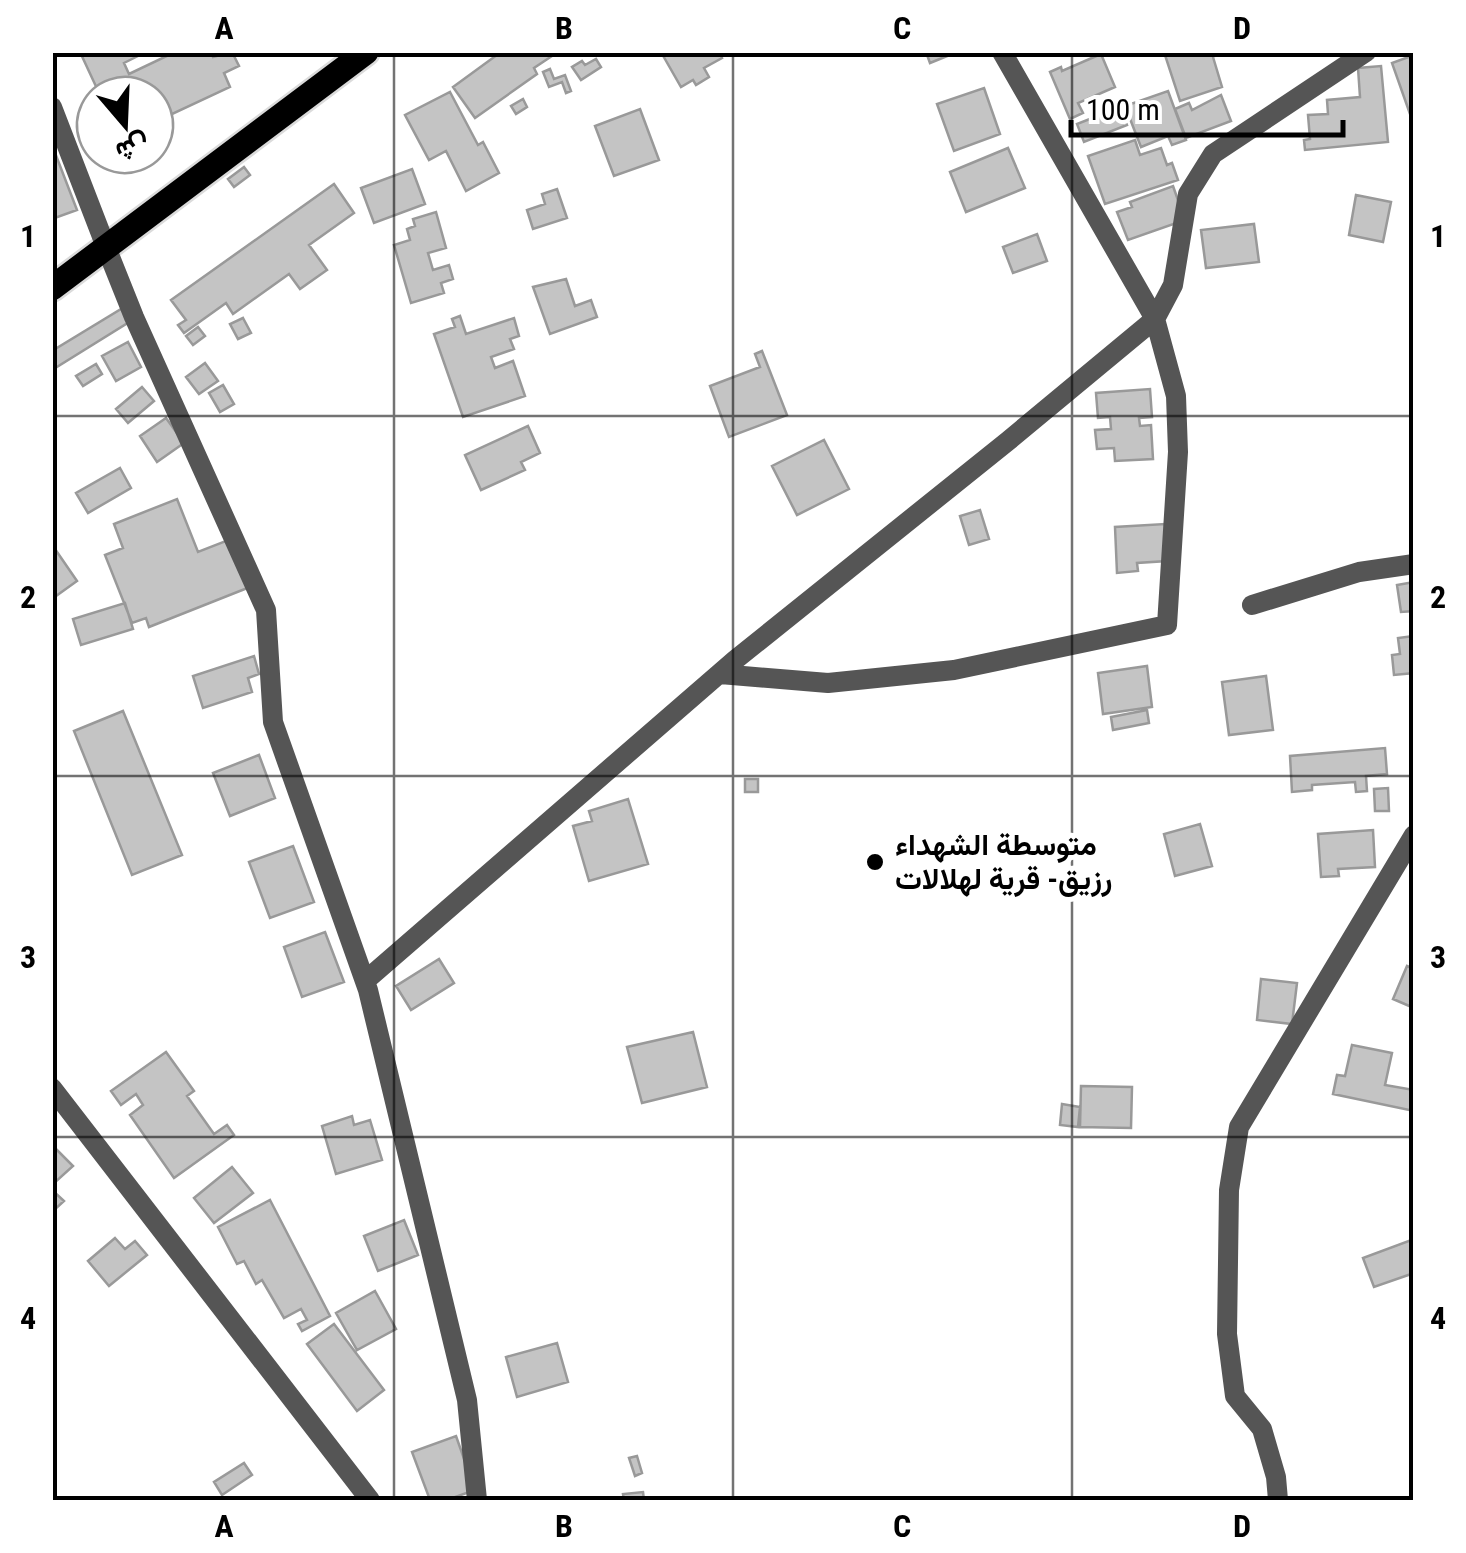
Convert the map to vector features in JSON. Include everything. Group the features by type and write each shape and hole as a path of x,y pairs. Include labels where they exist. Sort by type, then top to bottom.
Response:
{"main road":[{"path":"52,288 366,52"}],"street":[{"path":"720,674 828,683 936,672 1167,624 1178,452 1176,396 1155,319 1002,52"},
{"path":"365,981 720,674 1155,319 1173,285 1188,194 1213,154 1366,52"},
{"path":"52,107 134,318 266,610 274,722 365,981 467,1400 477,1500"},
{"path":"1252,605 1359,572 1414,564"},
{"path":"1278,1500 1262,1430 1235,1396 1226,1334 1229,1190 1239,1126 1414,834"},
{"path":"52,1088 370,1500"}],"building":[{"path":"80,52 146,52 124,63 129,74 175,52 211,52 213,57 232,52 239,66 224,73 230,87 175,113 175,75 91,75"},
{"path":"501,52 549,52 552,56 534,68 537,74 475,118 453,87"},
{"path":"661,52 719,52 722,58 704,68 709,77 696,85 693,80 681,87"},
{"path":"926,52 957,52 930,63"},
{"path":"1164,52 1223,52 1213,57 1222,87 1180,101"},
{"path":"1101,54 1115,87 1078,103 1083,113 1070,119 1050,72 1061,67 1062,71"},
{"path":"1414,55 1414,113 1410,114 1392,63"},
{"path":"596,59 601,67 581,80 572,67"},
{"path":"1381,66 1388,142 1305,150 1304,140 1310,139 1308,115 1328,114 1327,100 1360,97 1358,68"},
{"path":"550,69 554,79 565,75 571,91 566,93 562,82 549,87 543,72"},
{"path":"984,88 1000,134 954,151 937,104"},
{"path":"1168,91 1186,140 1172,145 1168,136 1141,147 1125,106"},
{"path":"450,92 478,145 483,142 499,173 466,191 446,151 429,160 405,115"},
{"path":"1221,95 1231,121 1186,138 1175,109 1189,103 1192,110"},
{"path":"523,99 527,107 516,114 511,106"},
{"path":"1120,107 1127,125 1084,142 1077,124"},
{"path":"640,109 659,160 614,176 595,126"},
{"path":"1135,140 1140,155 1161,148 1178,180 1105,204 1088,156"},
{"path":"52,145 77,210 52,219"},
{"path":"1008,148 1025,188 966,212 950,172"},
{"path":"244,167 250,175 234,187 228,179"},
{"path":"412,169 425,204 374,223 361,188"},
{"path":"334,184 354,213 309,245 327,270 300,289 289,274 233,314 226,303 184,333 178,325 186,320 171,300"},
{"path":"1173,186 1185,220 1128,240 1117,212 1132,207 1130,202"},
{"path":"557,189 567,218 533,229 527,210 545,204 542,194"},
{"path":"1356,195 1391,202 1383,242 1349,235"},
{"path":"436,212 446,248 428,253 433,270 449,265 453,279 441,283 444,293 411,303 394,245 410,240 407,229 415,226 413,219"},
{"path":"1254,224 1259,262 1206,268 1201,230"},
{"path":"1037,234 1047,261 1013,273 1003,247"},
{"path":"566,279 575,306 591,300 597,317 550,334 533,287"},
{"path":"126,306 134,319 52,370 52,351"},
{"path":"460,316 466,334 514,318 519,336 510,339 514,349 491,357 495,368 513,361 525,396 463,417 434,334 455,327 452,319"},
{"path":"243,318 251,333 238,339 230,324"},
{"path":"198,327 205,336 193,345 186,336"},
{"path":"128,342 141,367 116,381 102,356"},
{"path":"762,351 787,415 729,437 710,386 760,367 755,354"},
{"path":"205,363 218,381 199,394 186,377"},
{"path":"96,364 102,374 83,386 76,376"},
{"path":"223,385 234,404 220,412 209,393"},
{"path":"142,387 154,401 128,423 116,409"},
{"path":"1150,389 1152,417 1139,418 1140,426 1151,425 1153,459 1115,461 1114,448 1097,449 1095,430 1111,429 1110,417 1098,418 1096,393"},
{"path":"166,418 184,443 157,462 140,436"},
{"path":"528,426 540,453 521,462 525,470 481,490 465,455"},
{"path":"824,440 849,489 797,515 772,466"},
{"path":"120,468 131,488 88,513 76,493"},
{"path":"177,499 198,552 236,537 255,585 149,627 146,618 132,623 105,555 123,548 114,524"},
{"path":"980,510 989,539 969,545 960,516"},
{"path":"1165,524 1167,561 1137,563 1138,571 1117,573 1115,527"},
{"path":"55,549 77,581 56,596 52,591"},
{"path":"1414,582 1414,611 1401,612 1397,585"},
{"path":"125,603 133,629 81,645 73,619"},
{"path":"1414,636 1414,673 1394,675 1392,655 1400,654 1398,638"},
{"path":"254,656 259,674 248,678 252,692 203,708 193,676"},
{"path":"1147,666 1152,707 1103,714 1098,673"},
{"path":"1266,676 1273,730 1229,735 1222,682"},
{"path":"1147,710 1149,723 1113,730 1111,717"},
{"path":"123,711 182,855 132,875 74,731"},
{"path":"1385,748 1387,774 1366,776 1367,791 1356,792 1355,782 1312,785 1312,790 1292,792 1290,756"},
{"path":"259,755 275,798 230,816 213,773"},
{"path":"745,779 758,779 758,792 745,792"},
{"path":"1388,788 1389,811 1375,811 1374,789"},
{"path":"628,799 648,864 589,881 573,826 592,821 589,811"},
{"path":"1200,824 1212,866 1175,876 1164,834"},
{"path":"1373,830 1375,867 1338,869 1339,876 1321,877 1318,834"},
{"path":"293,846 314,902 270,918 249,862"},
{"path":"325,932 344,982 302,997 284,947"},
{"path":"439,959 454,983 411,1010 396,986"},
{"path":"1407,966 1414,969 1414,1008 1393,999"},
{"path":"1261,979 1297,983 1292,1024 1257,1020"},
{"path":"693,1032 707,1087 642,1103 627,1047"},
{"path":"1352,1045 1392,1053 1385,1085 1414,1090 1414,1111 1333,1094 1337,1075 1345,1076"},
{"path":"166,1052 194,1091 187,1096 214,1134 227,1125 234,1135 174,1178 130,1115 143,1105 136,1094 121,1105 111,1091"},
{"path":"1081,1086 1132,1087 1131,1128 1080,1127"},
{"path":"1062,1104 1080,1107 1078,1127 1060,1125"},
{"path":"352,1116 354,1125 370,1120 382,1160 336,1174 322,1126"},
{"path":"52,1145 73,1166 52,1185"},
{"path":"232,1167 253,1193 214,1223 194,1198"},
{"path":"52,1190 64,1201 52,1212"},
{"path":"270,1200 330,1316 302,1331 298,1324 307,1320 301,1309 284,1318 262,1280 256,1284 244,1261 237,1264 218,1227"},
{"path":"404,1220 418,1255 378,1271 364,1236"},
{"path":"115,1238 125,1249 135,1241 147,1255 109,1286 88,1261"},
{"path":"1414,1239 1414,1273 1374,1287 1363,1258"},
{"path":"375,1291 396,1329 357,1350 336,1313"},
{"path":"334,1324 384,1390 357,1411 307,1344"},
{"path":"557,1343 568,1382 517,1397 506,1357"},
{"path":"456,1436 475,1490 447,1500 430,1500 412,1452"},
{"path":"637,1456 642,1473 635,1476 629,1458"},
{"path":"244,1463 252,1475 222,1495 214,1482"},
{"path":"643,1492 644,1500 624,1500 623,1494"}],"place":[{"name":"متوسطة الشهداء رزيق- قرية لهلالات","path":"875,862"}]}
